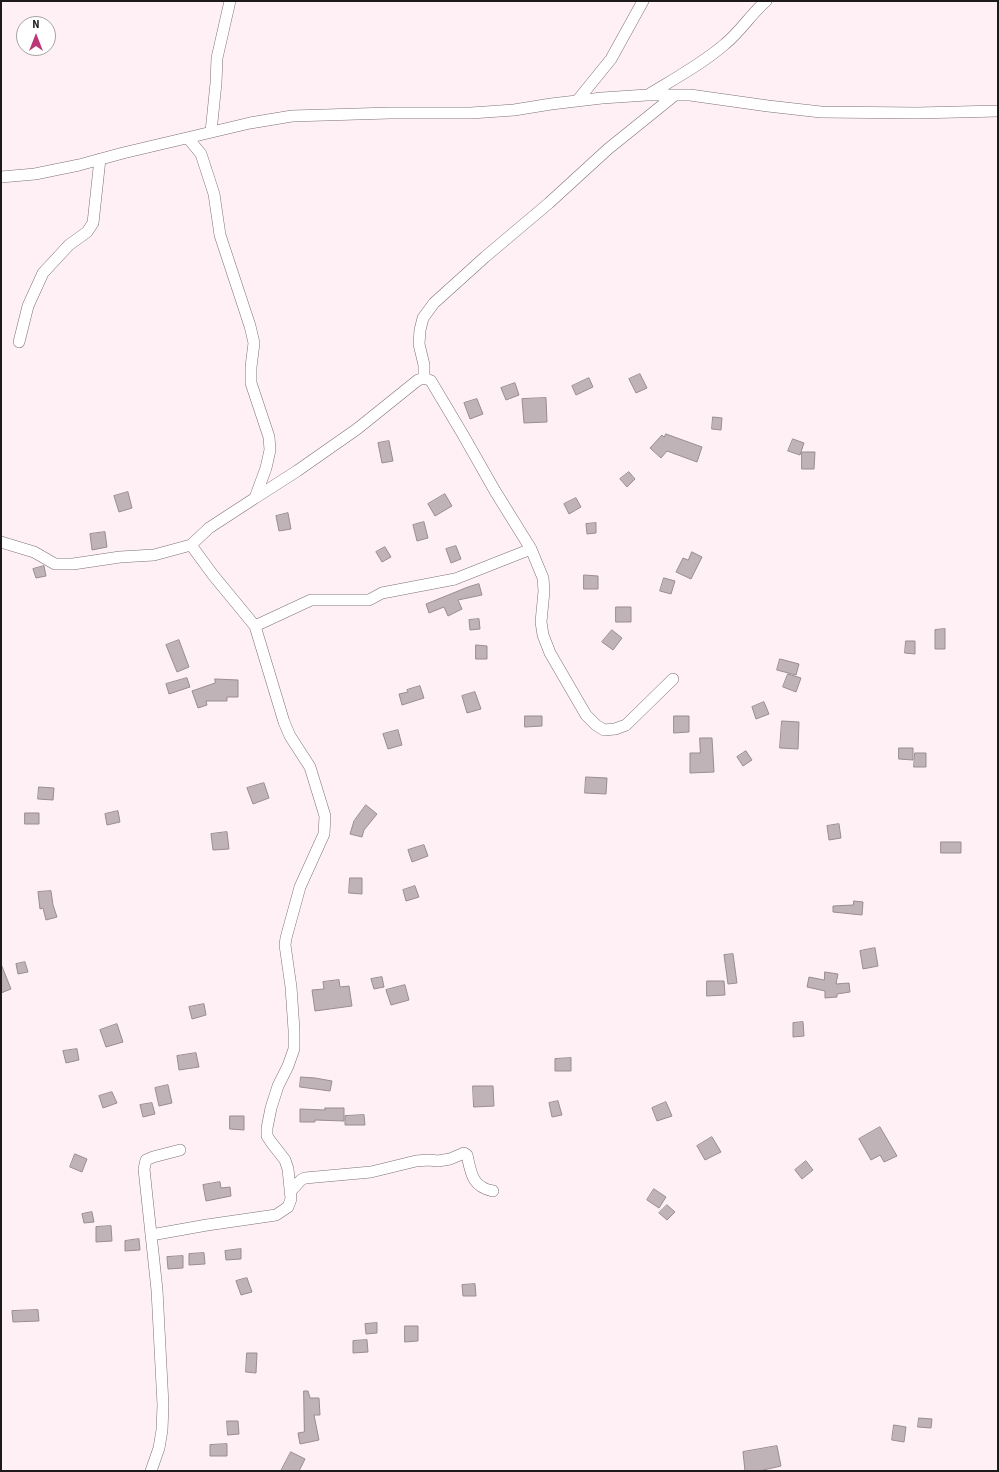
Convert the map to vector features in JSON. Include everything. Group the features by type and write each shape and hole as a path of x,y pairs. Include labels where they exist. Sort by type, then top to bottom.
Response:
{"street":[{"path":"211,132 217,58 230,1"},
{"path":"577,101 611,59 643,1"},
{"path":"647,95 689,71 726,43 766,1"},
{"path":"1,176 35,174 250,123 292,116 390,112 471,113 514,110 602,98 647,95 690,95 821,112 917,113 998,111"},
{"path":"424,378 424,365 419,344 420,330 423,318 434,303 485,257 549,203 608,149 675,95"},
{"path":"188,138 201,154 214,194 220,235 246,312 254,343 250,367 251,383 269,437 270,450 266,468 255,498"},
{"path":"18,342 28,306 43,273 69,245 87,232 93,223 100,159"},
{"path":"1,542 34,552 55,564 73,564 120,557 154,555 192,545 209,528 297,471 357,429 418,380 424,378 431,381 495,491 531,549 542,578 544,592 541,622 543,635 550,653 586,715 596,725 604,730 615,729 626,725 673,679"},
{"path":"151,1235 276,1214 288,1207 291,1199 288,1169 285,1160 270,1142 267,1136 267,1128 274,1100 294,1049 294,1023 285,945 286,938 300,887 324,834 325,816 310,767 290,736 284,722 255,626 213,575 192,545"},
{"path":"255,626 311,600 368,600 382,593 455,579 531,549"},
{"path":"151,1471 159,1448 162,1430 163,1405 157,1290 144,1169 146,1160 153,1156 180,1150"},
{"path":"290,1192 301,1180 305,1178 371,1172 416,1161 438,1161 450,1159 464,1153 467,1155 472,1178 480,1186 493,1191"}],"building":[{"path":"640,374 647,388 636,393 629,379"},
{"path":"589,378 593,387 576,395 572,386"},
{"path":"515,383 519,395 506,400 501,388"},
{"path":"546,398 547,422 524,423 522,399"},
{"path":"477,399 483,414 470,419 464,403"},
{"path":"713,417 722,418 721,430 712,429"},
{"path":"666,434 702,447 697,462 667,451 661,458 650,448 662,435 664,437"},
{"path":"793,439 804,443 800,455 788,451"},
{"path":"389,441 393,461 382,463 378,443"},
{"path":"802,452 815,452 814,469 802,469"},
{"path":"629,472 635,479 627,487 620,479"},
{"path":"128,492 132,508 119,512 114,496"},
{"path":"445,494 452,506 435,516 428,504"},
{"path":"576,498 581,507 569,514 564,504"},
{"path":"288,513 291,529 279,531 276,516"},
{"path":"424,522 428,538 417,541 413,525"},
{"path":"596,523 596,533 587,534 586,524"},
{"path":"105,532 107,547 92,550 90,534"},
{"path":"456,546 461,559 451,563 446,549"},
{"path":"385,547 391,557 382,562 376,552"},
{"path":"692,552 702,557 691,579 676,572 683,558 688,560"},
{"path":"44,566 46,576 36,578 33,569"},
{"path":"584,575 598,576 598,589 584,589"},
{"path":"664,578 675,581 671,594 660,591"},
{"path":"479,584 482,595 458,600 462,609 448,616 444,607 429,613 426,604"},
{"path":"616,607 631,607 631,622 616,622"},
{"path":"479,619 480,629 470,630 469,620"},
{"path":"945,629 945,649 935,649 935,630"},
{"path":"612,630 622,638 613,650 602,642"},
{"path":"179,640 189,667 177,672 166,645"},
{"path":"906,641 915,641 915,654 905,653"},
{"path":"476,645 487,646 487,659 476,659"},
{"path":"780,659 799,664 796,675 777,670"},
{"path":"788,674 801,678 796,692 783,687"},
{"path":"187,678 190,687 169,694 166,684"},
{"path":"215,679 238,680 238,697 227,697 227,701 206,701 207,705 198,708 192,691 215,683"},
{"path":"420,686 424,698 402,705 399,694 408,692 407,690"},
{"path":"475,692 481,709 467,713 462,696"},
{"path":"764,702 769,714 756,719 752,707"},
{"path":"525,716 542,716 542,726 525,727"},
{"path":"674,716 689,716 689,732 674,733"},
{"path":"782,721 799,722 798,749 780,748"},
{"path":"398,730 402,745 388,749 383,734"},
{"path":"700,738 712,738 714,772 690,773 690,753 700,753"},
{"path":"899,748 913,748 913,760 899,759"},
{"path":"746,751 752,760 743,766 737,757"},
{"path":"915,753 926,753 926,767 914,767"},
{"path":"586,777 607,778 606,794 585,793"},
{"path":"264,783 269,798 253,804 247,788"},
{"path":"39,787 54,788 53,800 38,799"},
{"path":"366,805 377,814 364,830 362,837 350,834 354,821"},
{"path":"118,811 120,822 107,825 105,814"},
{"path":"25,813 39,813 39,824 25,824"},
{"path":"839,824 841,838 829,840 827,826"},
{"path":"227,832 229,849 213,850 211,834"},
{"path":"941,842 961,842 961,853 941,853"},
{"path":"424,845 428,856 412,862 408,850"},
{"path":"350,878 362,878 362,894 349,893"},
{"path":"415,886 419,897 406,901 403,890"},
{"path":"51,891 57,917 46,920 43,908 40,909 38,892"},
{"path":"854,901 863,902 862,915 833,912 833,906 853,905"},
{"path":"875,948 878,966 863,969 860,951"},
{"path":"733,954 737,983 728,984 724,955"},
{"path":"25,962 28,972 18,974 16,964"},
{"path":"1,964 11,989 1,993"},
{"path":"825,972 838,974 836,984 849,983 850,992 837,994 837,997 825,998 825,991 807,987 809,977 824,980"},
{"path":"382,977 384,987 374,989 371,979"},
{"path":"339,980 340,987 349,986 352,1006 315,1011 312,990 324,989 323,982"},
{"path":"707,981 724,981 725,995 707,996"},
{"path":"405,985 409,1000 391,1005 386,990"},
{"path":"204,1004 206,1015 192,1019 189,1007"},
{"path":"803,1022 804,1036 793,1037 793,1023"},
{"path":"117,1024 123,1042 106,1047 100,1030"},
{"path":"77,1049 79,1060 66,1063 63,1051"},
{"path":"196,1053 199,1067 179,1070 177,1056"},
{"path":"571,1058 571,1071 555,1071 555,1059"},
{"path":"301,1077 332,1081 330,1091 300,1087"},
{"path":"168,1085 172,1103 159,1106 155,1088"},
{"path":"473,1086 493,1086 494,1106 474,1107"},
{"path":"112,1092 117,1103 103,1108 99,1096"},
{"path":"558,1101 562,1115 552,1117 549,1103"},
{"path":"666,1102 672,1116 657,1121 652,1108"},
{"path":"152,1103 155,1114 143,1117 140,1105"},
{"path":"325,1108 344,1108 344,1121 315,1120 315,1122 300,1122 300,1109 325,1110"},
{"path":"364,1115 365,1125 345,1125 345,1116"},
{"path":"230,1116 244,1116 244,1130 230,1129"},
{"path":"880,1127 897,1156 884,1162 880,1155 871,1160 859,1139"},
{"path":"712,1137 721,1152 705,1160 697,1146"},
{"path":"75,1154 87,1159 82,1172 70,1167"},
{"path":"806,1161 813,1170 802,1179 795,1170"},
{"path":"220,1182 221,1188 230,1187 231,1196 206,1201 203,1185"},
{"path":"654,1189 666,1197 659,1208 647,1200"},
{"path":"667,1205 675,1212 667,1220 659,1213"},
{"path":"92,1212 94,1222 84,1223 82,1214"},
{"path":"111,1226 112,1241 96,1242 96,1227"},
{"path":"139,1239 140,1250 125,1251 125,1241"},
{"path":"241,1249 241,1259 226,1260 225,1251"},
{"path":"204,1253 205,1264 189,1265 189,1254"},
{"path":"183,1256 183,1268 168,1269 167,1257"},
{"path":"247,1278 252,1292 241,1295 236,1281"},
{"path":"475,1284 476,1296 463,1296 462,1285"},
{"path":"38,1310 39,1321 13,1322 12,1311"},
{"path":"377,1323 377,1333 366,1334 365,1324"},
{"path":"405,1326 418,1326 418,1341 405,1342"},
{"path":"367,1340 368,1352 353,1353 353,1341"},
{"path":"247,1353 257,1353 256,1373 246,1372"},
{"path":"304,1391 308,1391 310,1398 319,1398 320,1415 314,1415 319,1440 300,1444 298,1433 304,1432"},
{"path":"919,1418 932,1419 931,1428 918,1427"},
{"path":"227,1421 238,1421 239,1434 228,1435"},
{"path":"894,1425 906,1427 904,1442 892,1440"},
{"path":"227,1444 227,1456 210,1456 210,1445"},
{"path":"777,1446 781,1466 759,1471 745,1471 743,1452"},
{"path":"291,1452 305,1459 299,1471 281,1471"}]}
